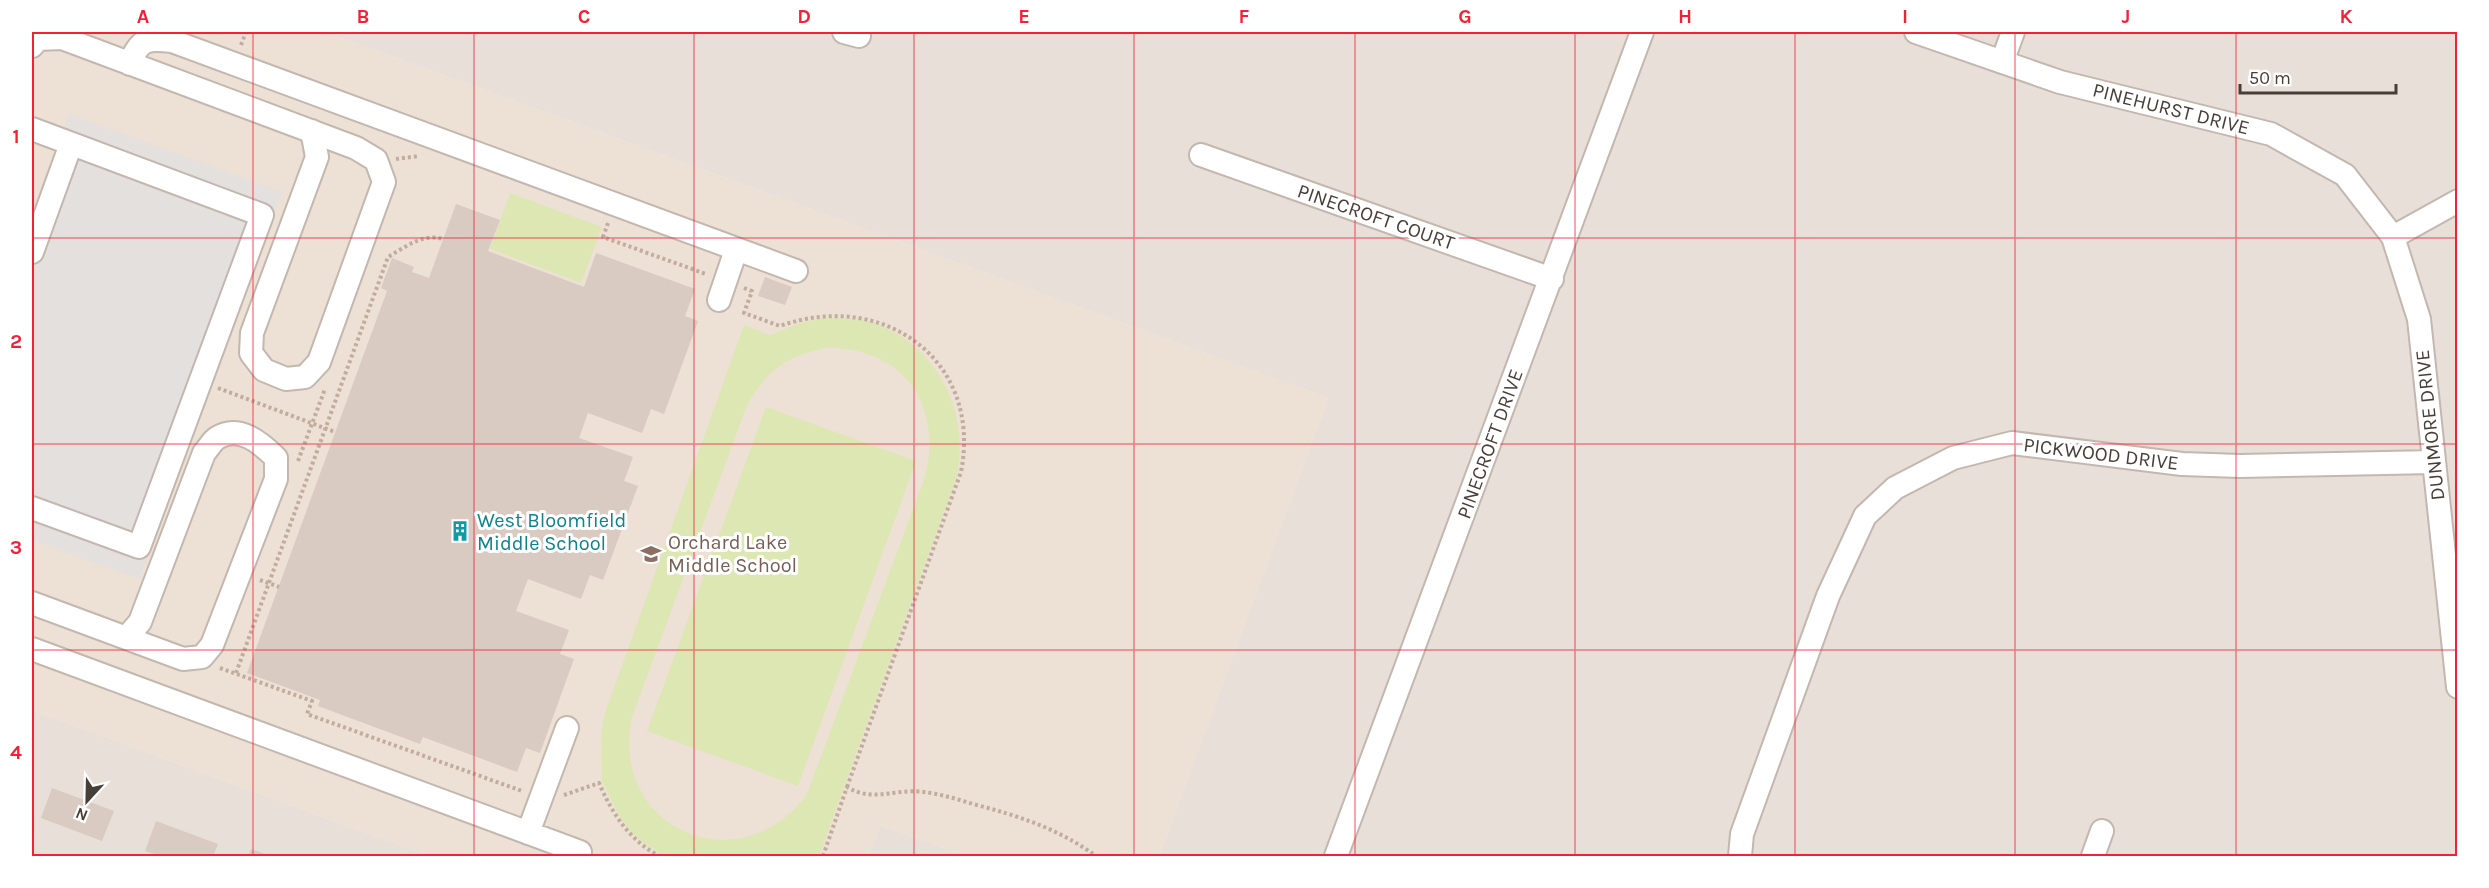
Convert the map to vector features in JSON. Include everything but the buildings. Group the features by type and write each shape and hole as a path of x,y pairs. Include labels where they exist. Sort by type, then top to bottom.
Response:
{"street":[{"name":"PINECROFT DRIVE","path":"1336,856 1642,32"},
{"name":"PINEHURST DRIVE","path":"1916,32 2060,82 2271,134 2345,175 2393,237"},
{"path":"2002,62 2013,32"},
{"path":"32,46 38,39 62,38 130,64 312,131 356,148 376,160 384,182 319,362 305,377 286,379 264,370 251,352 252,333 317,157 312,131"},
{"path":"130,64 136,47 150,39 172,41 796,271"},
{"path":"32,129 262,215 140,547 32,508"},
{"path":"32,252 71,144"},
{"name":"PINECROFT COURT","path":"1201,155 1552,279"},
{"path":"2393,237 2457,201"},
{"name":"DUNMORE DRIVE","path":"2393,237 2419,319 2457,687"},
{"path":"722,291 736,250"},
{"path":"32,603 183,659 202,657 212,645 276,479 276,458 259,442 239,433 217,438 204,453 140,622 127,637"},
{"name":"PICKWOOD DRIVE","path":"1740,856 1742,834 1828,597 1866,516 1895,488 1953,458 2012,443 2194,464 2240,466 2434,462"},
{"path":"32,649 580,852"},
{"path":"528,833 567,728"},
{"path":"2093,856 2102,831"}],"path":[{"path":"378,167 397,159 420,156"},
{"path":"609,220 603,237 722,291 752,291 744,313 780,326 801,318 840,315 862,317 883,323 907,335 940,367 954,388 965,433 961,472 822,856"},
{"path":"236,673 388,257 423,238 432,236 443,239"},
{"path":"200,382 335,432"},
{"path":"211,673 221,668 312,700 307,714 523,792 555,798 599,783 612,812 645,849 659,856"},
{"path":"848,787 866,796 922,791 1023,817 1072,839 1096,856"}],"shaded area":[{"name":"Orchard Lake Middle School","path":"32,32 326,32 1328,398 1159,856 967,856 880,825 868,856 429,856 32,710"},
{"path":"326,32 2457,32 2457,856 1159,856 1328,398"},
{"path":"69,114 282,192 139,579 32,540 32,217"},
{"path":"32,710 429,856 32,856"},
{"path":"880,825 967,856 868,856"}],"green space":[{"path":"510,193 602,227 581,283 490,249"},
{"path":"824,318 868,321 896,334 916,348 932,365 944,384 953,406 959,428 960,452 957,476 819,856 788,854 782,856 665,856 631,832 619,816 602,782 601,733 605,713 744,325 770,335 803,322","holes":["825,348 852,350 876,357 895,369 911,384 922,404 928,426 929,450 925,477 807,794 779,822 748,837 716,840 685,832 659,815 640,789 630,756 632,717 747,405 754,393 770,374 799,356"]},
{"path":"766,407 916,461 798,786 647,731"}],"place":[{"name":"West Bloomfield Middle School","path":"460,531"},
{"name":"Orchard Lake Middle School","path":"651,554"}]}
